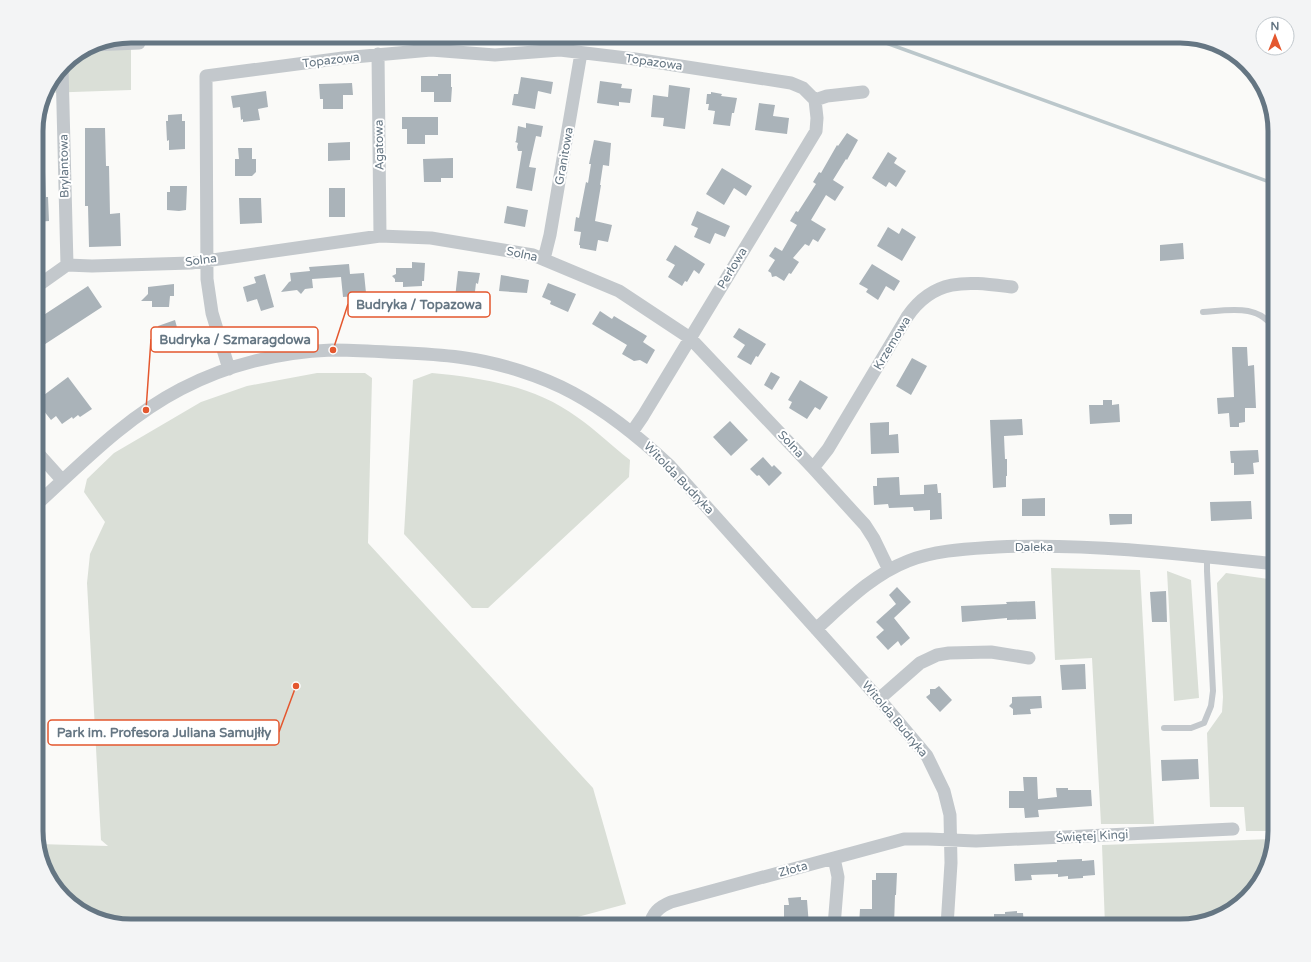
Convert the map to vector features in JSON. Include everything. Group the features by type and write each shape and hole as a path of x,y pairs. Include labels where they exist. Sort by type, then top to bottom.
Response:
{"street":[{"path":"121,44 139,43"},
{"name":"Topazowa","path":"229,369 212,313 207,279 206,76 378,54 431,50 495,55 560,50 641,60 791,83 803,88 815,100"},
{"name":"Granitowa","path":"544,259 550,235 581,53"},
{"name":"Agatowa","path":"378,54 380,236"},
{"name":"Brylantowa","path":"62,77 67,265"},
{"path":"815,100 827,96 863,92"},
{"name":"Perłowa","path":"632,432 816,131 817,118 815,100"},
{"name":"Solna","path":"67,265 92,266 191,263 380,236 431,238 533,255 544,259 619,291 690,338 865,525 874,539 889,570"},
{"path":"43,282 67,265"},
{"name":"Krzemowa","path":"813,468 828,449 907,317 924,297 943,286 981,283 1012,287"},
{"name":"Witolda Budryka","path":"43,498 112,436 146,410 182,388 229,369 271,357 333,350 390,352 464,358 509,368 556,385 590,403 632,432 670,466 879,699 921,748 932,765 946,798 950,815 951,863 947,919"},
{"path":"43,459 62,480"},
{"name":"Daleka","path":"816,629 862,588 889,570 907,561 942,552 1014,546 1116,549 1268,563"},
{"path":"879,699 920,663 937,655 949,653 991,652 1029,658"},
{"name":"Świętej Kingi","path":"950,839 976,841 1233,829"},
{"name":"Złota","path":"652,919 653,914 671,902 904,839 950,839"},
{"path":"834,858 838,877 835,919"}],"lane":[{"path":"1204,312 1239,310 1258,314 1268,320"},
{"path":"1164,728 1191,728 1204,723 1211,706 1213,691 1207,557"}],"shaded area":[{"path":"125,43 131,43 131,90 52,93 65,73 77,61 102,48"},
{"path":"317,373 365,373 372,378 368,543 593,788 626,904 570,919 131,919 108,916 87,907 77,901 58,880 50,865 44,844 108,846 101,840 87,583 90,554 105,522 84,492 87,479 114,453 201,402 247,386"},
{"path":"432,373 508,385 544,398 561,406 584,422 630,460 629,477 488,608 472,608 404,534 413,380"},
{"path":"1051,568 1140,570 1154,824 1101,824 1092,658 1055,660"},
{"path":"1167,571 1191,580 1199,698 1174,701"},
{"path":"1226,573 1268,579 1268,831 1246,831 1244,807 1210,807 1207,733 1222,712 1223,697 1217,583"},
{"path":"1268,839 1259,870 1250,885 1238,897 1219,910 1209,914 1180,919 1105,919 1102,845"}],"building":[{"path":"438,74 451,74 451,102 434,102 434,92 421,92 421,76 438,76"},
{"path":"521,77 553,82 551,94 538,91 535,109 512,105 514,94 518,94"},
{"path":"600,81 622,84 621,88 632,89 630,103 619,102 619,106 597,103"},
{"path":"352,83 353,95 343,95 343,109 323,109 323,99 320,99 319,84"},
{"path":"669,85 690,88 685,129 663,126 664,118 651,117 653,95 668,97"},
{"path":"266,91 268,107 258,109 260,120 243,122 243,119 241,120 240,107 233,108 231,96"},
{"path":"711,92 722,94 721,96 737,98 734,113 732,113 730,126 713,124 715,111 708,110 709,104 706,104 707,94 711,94"},
{"path":"759,103 775,105 773,116 789,118 787,134 755,130"},
{"path":"182,114 182,121 185,121 185,149 169,150 166,121 168,121 168,115"},
{"path":"402,117 438,117 438,135 425,135 425,144 407,144 407,129 402,129"},
{"path":"526,123 543,126 541,137 536,136 529,167 536,168 532,191 516,188 522,151 518,151 518,143 515,142 518,126 526,128"},
{"path":"85,128 105,128 106,166 109,166 110,214 120,213 121,246 89,247 88,206 85,206"},
{"path":"847,133 858,140 847,160 846,159 833,180 844,187 835,201 826,195 811,220 826,229 818,242 813,239 809,246 805,244 793,258 799,262 784,281 776,276 772,277 771,273 768,271 775,260 769,256 775,247 782,251 797,225 790,221 796,211 798,212 816,184 813,182 819,172 821,173 837,145 838,146"},
{"path":"594,140 611,143 609,166 603,165 595,221 612,225 608,242 598,240 596,251 580,248 581,232 574,231 576,217 579,218 586,182 588,183 591,164 589,164"},
{"path":"350,142 350,160 328,161 328,143"},
{"path":"43,147 46,197 48,197 49,221 43,221"},
{"path":"238,148 252,148 252,159 256,159 256,172 252,176 235,176 235,159 239,159"},
{"path":"888,152 897,158 894,163 906,171 896,187 889,182 886,187 872,178"},
{"path":"453,158 453,178 441,178 441,182 424,182 423,159"},
{"path":"722,168 752,186 746,196 734,188 724,205 706,194"},
{"path":"170,186 187,186 186,210 167,210 167,192 170,192"},
{"path":"329,188 345,188 345,217 329,217"},
{"path":"239,198 261,198 262,223 240,224"},
{"path":"507,206 528,210 525,227 504,223"},
{"path":"697,211 730,226 725,237 715,233 710,244 694,237 698,228 691,225"},
{"path":"888,227 899,234 902,228 916,237 902,261 877,246"},
{"path":"1183,243 1184,259 1160,261 1160,245"},
{"path":"675,245 705,264 699,274 694,270 687,282 685,281 682,286 668,277 675,265 666,260"},
{"path":"412,262 425,263 424,281 422,281 422,286 403,287 403,282 395,282 395,279 392,276 396,274 396,268 412,268"},
{"path":"349,264 350,274 364,273 366,293 356,294 356,296 343,297 341,277 312,279 313,288 305,289 301,294 297,290 281,292 291,281 290,273 310,271 309,267"},
{"path":"872,264 900,281 894,291 886,286 878,300 866,292 868,289 859,284"},
{"path":"458,271 480,273 478,284 476,283 474,300 455,298"},
{"path":"265,274 274,307 261,311 257,299 247,302 243,287 256,283 254,277"},
{"path":"501,275 529,280 527,293 499,291"},
{"path":"548,283 576,294 568,312 550,304 551,301 542,297"},
{"path":"174,284 174,296 170,296 169,307 152,307 152,301 141,301 148,294 148,287"},
{"path":"88,286 102,307 43,345 43,315"},
{"path":"600,311 612,319 614,316 647,336 643,342 655,350 647,364 640,360 634,361 622,354 627,345 592,324"},
{"path":"175,320 182,346 167,352 158,326"},
{"path":"739,328 766,344 751,365 737,357 745,345 733,337"},
{"path":"1232,347 1247,347 1248,366 1254,365 1256,408 1245,408 1245,422 1239,423 1239,427 1230,427 1229,413 1218,414 1217,398 1234,397"},
{"path":"912,358 927,366 911,395 896,386"},
{"path":"771,372 780,377 772,390 764,385"},
{"path":"68,377 92,409 80,417 78,415 73,419 72,417 62,424 56,416 51,420 43,410 43,396"},
{"path":"800,380 828,397 820,410 815,407 807,419 789,408 792,402 788,400"},
{"path":"1103,400 1112,400 1112,405 1119,404 1120,422 1090,424 1089,405 1103,405"},
{"path":"1022,419 1023,435 1004,436 1005,459 1007,459 1006,487 993,488 990,420"},
{"path":"730,421 748,440 731,456 713,437"},
{"path":"889,422 889,435 898,434 899,453 871,454 870,423"},
{"path":"1258,450 1259,462 1253,463 1254,474 1234,475 1234,463 1231,463 1230,451"},
{"path":"763,457 772,467 774,465 782,473 769,486 759,475 757,476 750,469"},
{"path":"899,477 900,495 924,494 924,485 937,484 938,493 941,493 942,519 930,520 930,510 914,511 913,507 889,508 888,504 874,505 873,486 877,486 877,478"},
{"path":"1045,498 1045,516 1022,516 1022,499"},
{"path":"1251,501 1252,519 1211,521 1210,502"},
{"path":"1109,514 1132,514 1132,524 1110,525"},
{"path":"897,587 911,602 894,618 910,638 901,646 898,641 888,650 876,637 884,630 876,622 896,604 889,595"},
{"path":"1166,591 1167,622 1152,622 1150,592"},
{"path":"1035,601 1036,619 1007,620 1007,618 962,622 961,606"},
{"path":"1085,664 1086,689 1062,690 1060,665"},
{"path":"939,686 952,700 940,712 926,697 930,694 930,689 935,689"},
{"path":"1041,696 1042,708 1030,709 1031,714 1013,715 1013,709 1009,706 1012,703 1012,697"},
{"path":"1198,759 1199,779 1162,781 1161,760"},
{"path":"1023,777 1037,777 1038,799 1057,797 1056,788 1068,788 1068,790 1091,790 1092,806 1038,810 1039,817 1025,818 1024,808 1009,808 1009,791 1024,791"},
{"path":"1082,859 1082,861 1094,860 1095,875 1083,876 1083,878 1068,879 1068,876 1058,877 1058,874 1031,875 1032,880 1015,881 1014,864"},
{"path":"876,873 897,873 894,919 859,919 860,909 872,909 872,880 876,880"},
{"path":"801,897 801,900 807,900 808,919 784,919 784,905 789,905 788,898"},
{"path":"1017,911 1017,913 1023,913 1024,919 994,919 994,914 1005,914 1005,912"}],"waterway":[{"path":"886,43 1268,181"}],"place":[{"name":"Budryka / Topazowa","path":"333,350"},
{"name":"Budryka / Szmaragdowa","path":"146,410"},
{"name":"Park im. Profesora Juliana Samujłły","path":"296,686"}]}
